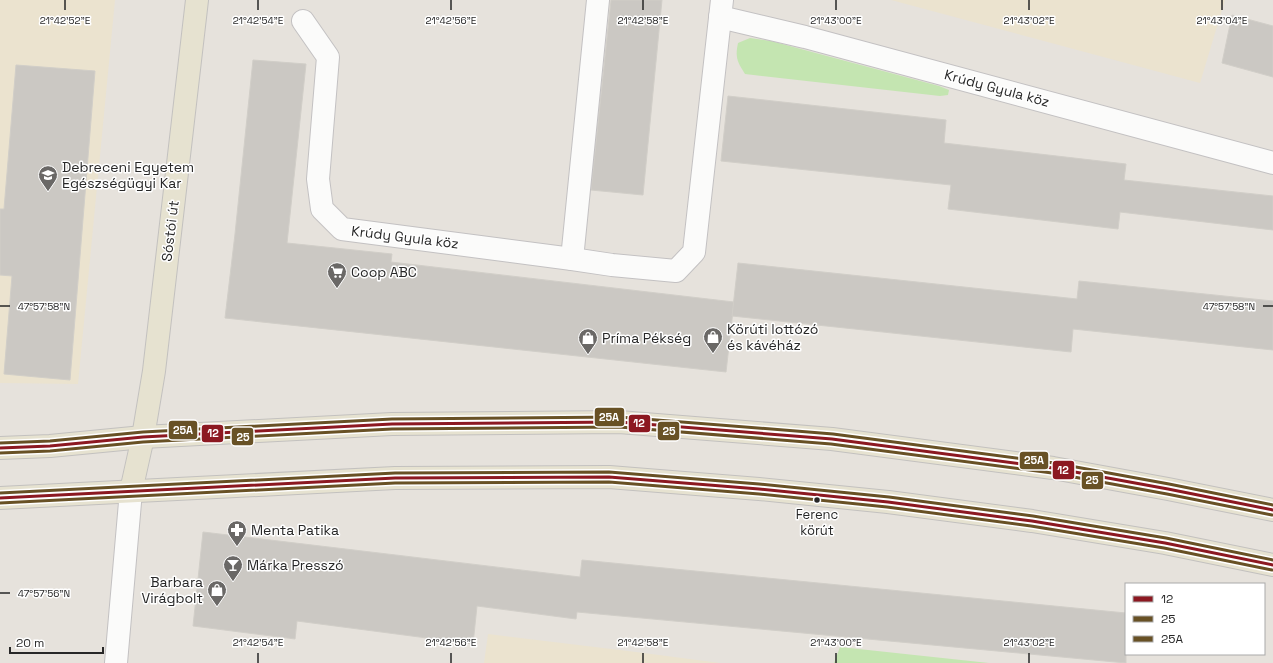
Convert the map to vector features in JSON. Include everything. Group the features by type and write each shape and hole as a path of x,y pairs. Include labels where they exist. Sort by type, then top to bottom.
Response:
{"main road":[{"name":"Sóstói út","path":"131,491 143,437 154,371 197,0"},
{"path":"0,448 50,446 143,437 392,424 619,422 832,439 1053,468 1160,487 1273,510"},
{"path":"0,498 222,488 395,478 609,477 767,489 888,502 1032,521 1165,543 1273,565"}],"street":[{"path":"572,259 598,0"},
{"name":"Krúdy Gyula köz","path":"303,20 328,57 318,179 322,209 342,229 612,265 676,271 694,252 721,8 812,39 1273,162"},
{"path":"116,663 131,491"}],"shaded area":[{"name":"Debreceni Egyetem Egészségügyi Kar","path":"0,0 115,0 78,384 0,383"},
{"path":"891,0 1225,0 1200,83"},
{"path":"488,634 636,652 720,663 484,663"}],"green space":[{"path":"750,38 771,41 939,86 949,90 948,95 940,96 745,74 737,59 737,48 738,43"},
{"path":"840,647 989,663 834,663"}],"building":[{"path":"611,0 662,0 643,195 591,190"},
{"path":"1232,15 1273,26 1273,77 1222,63"},
{"path":"253,60 306,64 287,243 392,254 391,262 734,302 726,372 225,318"},
{"name":"Debreceni Egyetem Egészségügyi Kar","path":"16,65 95,71 70,380 4,374 12,276 0,275 0,209 4,209"},
{"path":"728,96 946,120 944,143 1126,164 1124,180 1273,196 1273,230 1120,212 1118,229 948,209 951,185 721,161"},
{"path":"738,263 1077,299 1079,281 1273,301 1273,350 1073,329 1071,352 732,316"},
{"path":"203,532 580,577 582,560 1125,613 1126,663 577,612 576,619 477,606 473,644 297,621 295,639 193,626"}],"transit line":[{"name":"25A","path":"0,443 50,441 143,432 392,419 619,417 833,434 1054,463 1273,505"},
{"name":"12","path":"0,448 50,446 143,437 392,424 619,422 832,439 1053,468 1273,510"},
{"name":"25","path":"0,453 50,451 143,442 392,429 619,427 831,444 1052,473 1272,515"},
{"name":"25A","path":"0,493 395,473 609,472 759,484 889,497 1033,516 1166,538 1273,560"},
{"name":"12","path":"0,498 395,478 609,477 759,489 888,502 1032,521 1165,543 1273,565"},
{"name":"25","path":"0,503 395,483 609,482 759,494 887,507 1031,526 1164,548 1272,570"}],"place":[{"name":"Debreceni Egyetem Egészségügyi Kar","path":"48,192"},
{"name":"Coop ABC","path":"337,289"},
{"name":"Körúti lottózó és kávéház","path":"713,354"},
{"name":"Príma Pékség","path":"588,355"},
{"name":"Ferenc körút","path":"817,500"},
{"name":"Menta Patika","path":"237,547"},
{"name":"Márka Presszó","path":"233,582"},
{"name":"Barbara Virágbolt","path":"217,607"}]}
